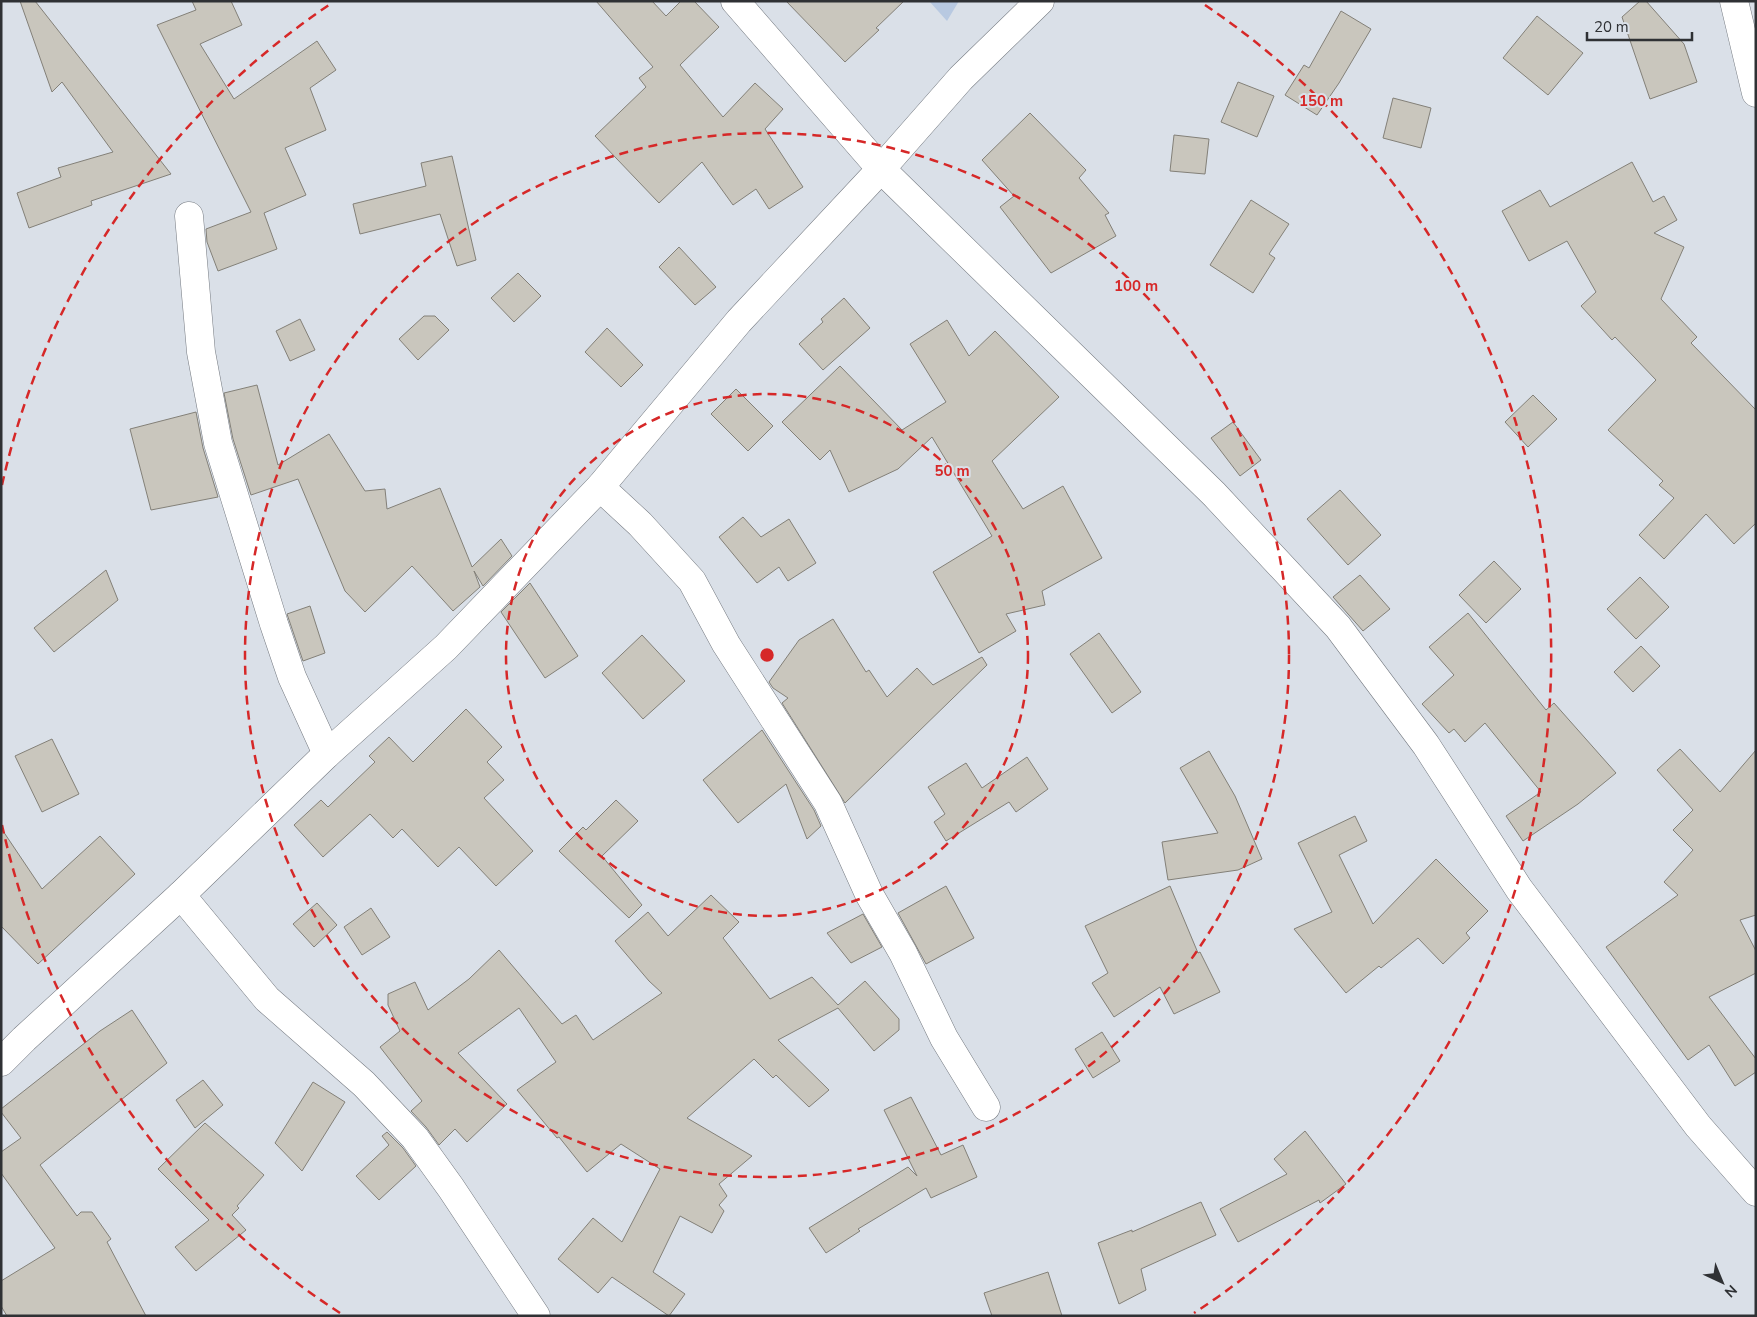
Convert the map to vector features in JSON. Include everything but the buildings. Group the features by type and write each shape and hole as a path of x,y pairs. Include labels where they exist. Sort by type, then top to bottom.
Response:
{"street":[{"path":"735,1 881,169 1214,494 1338,627 1426,745 1525,896 1698,1126 1756,1192"},
{"path":"1,1062 181,895 327,754 446,647 600,487 739,322 881,169 961,78 1040,1"},
{"path":"1734,1 1756,93"},
{"path":"189,216 201,352 218,443 292,676 327,754"},
{"path":"600,487 640,524 692,581 726,644 828,803 869,894 903,953 944,1038 986,1107"},
{"path":"181,895 267,999 364,1084 415,1138 451,1188 536,1316"}],"shaded area":[{"path":"929,1 959,1 947,21"}]}
